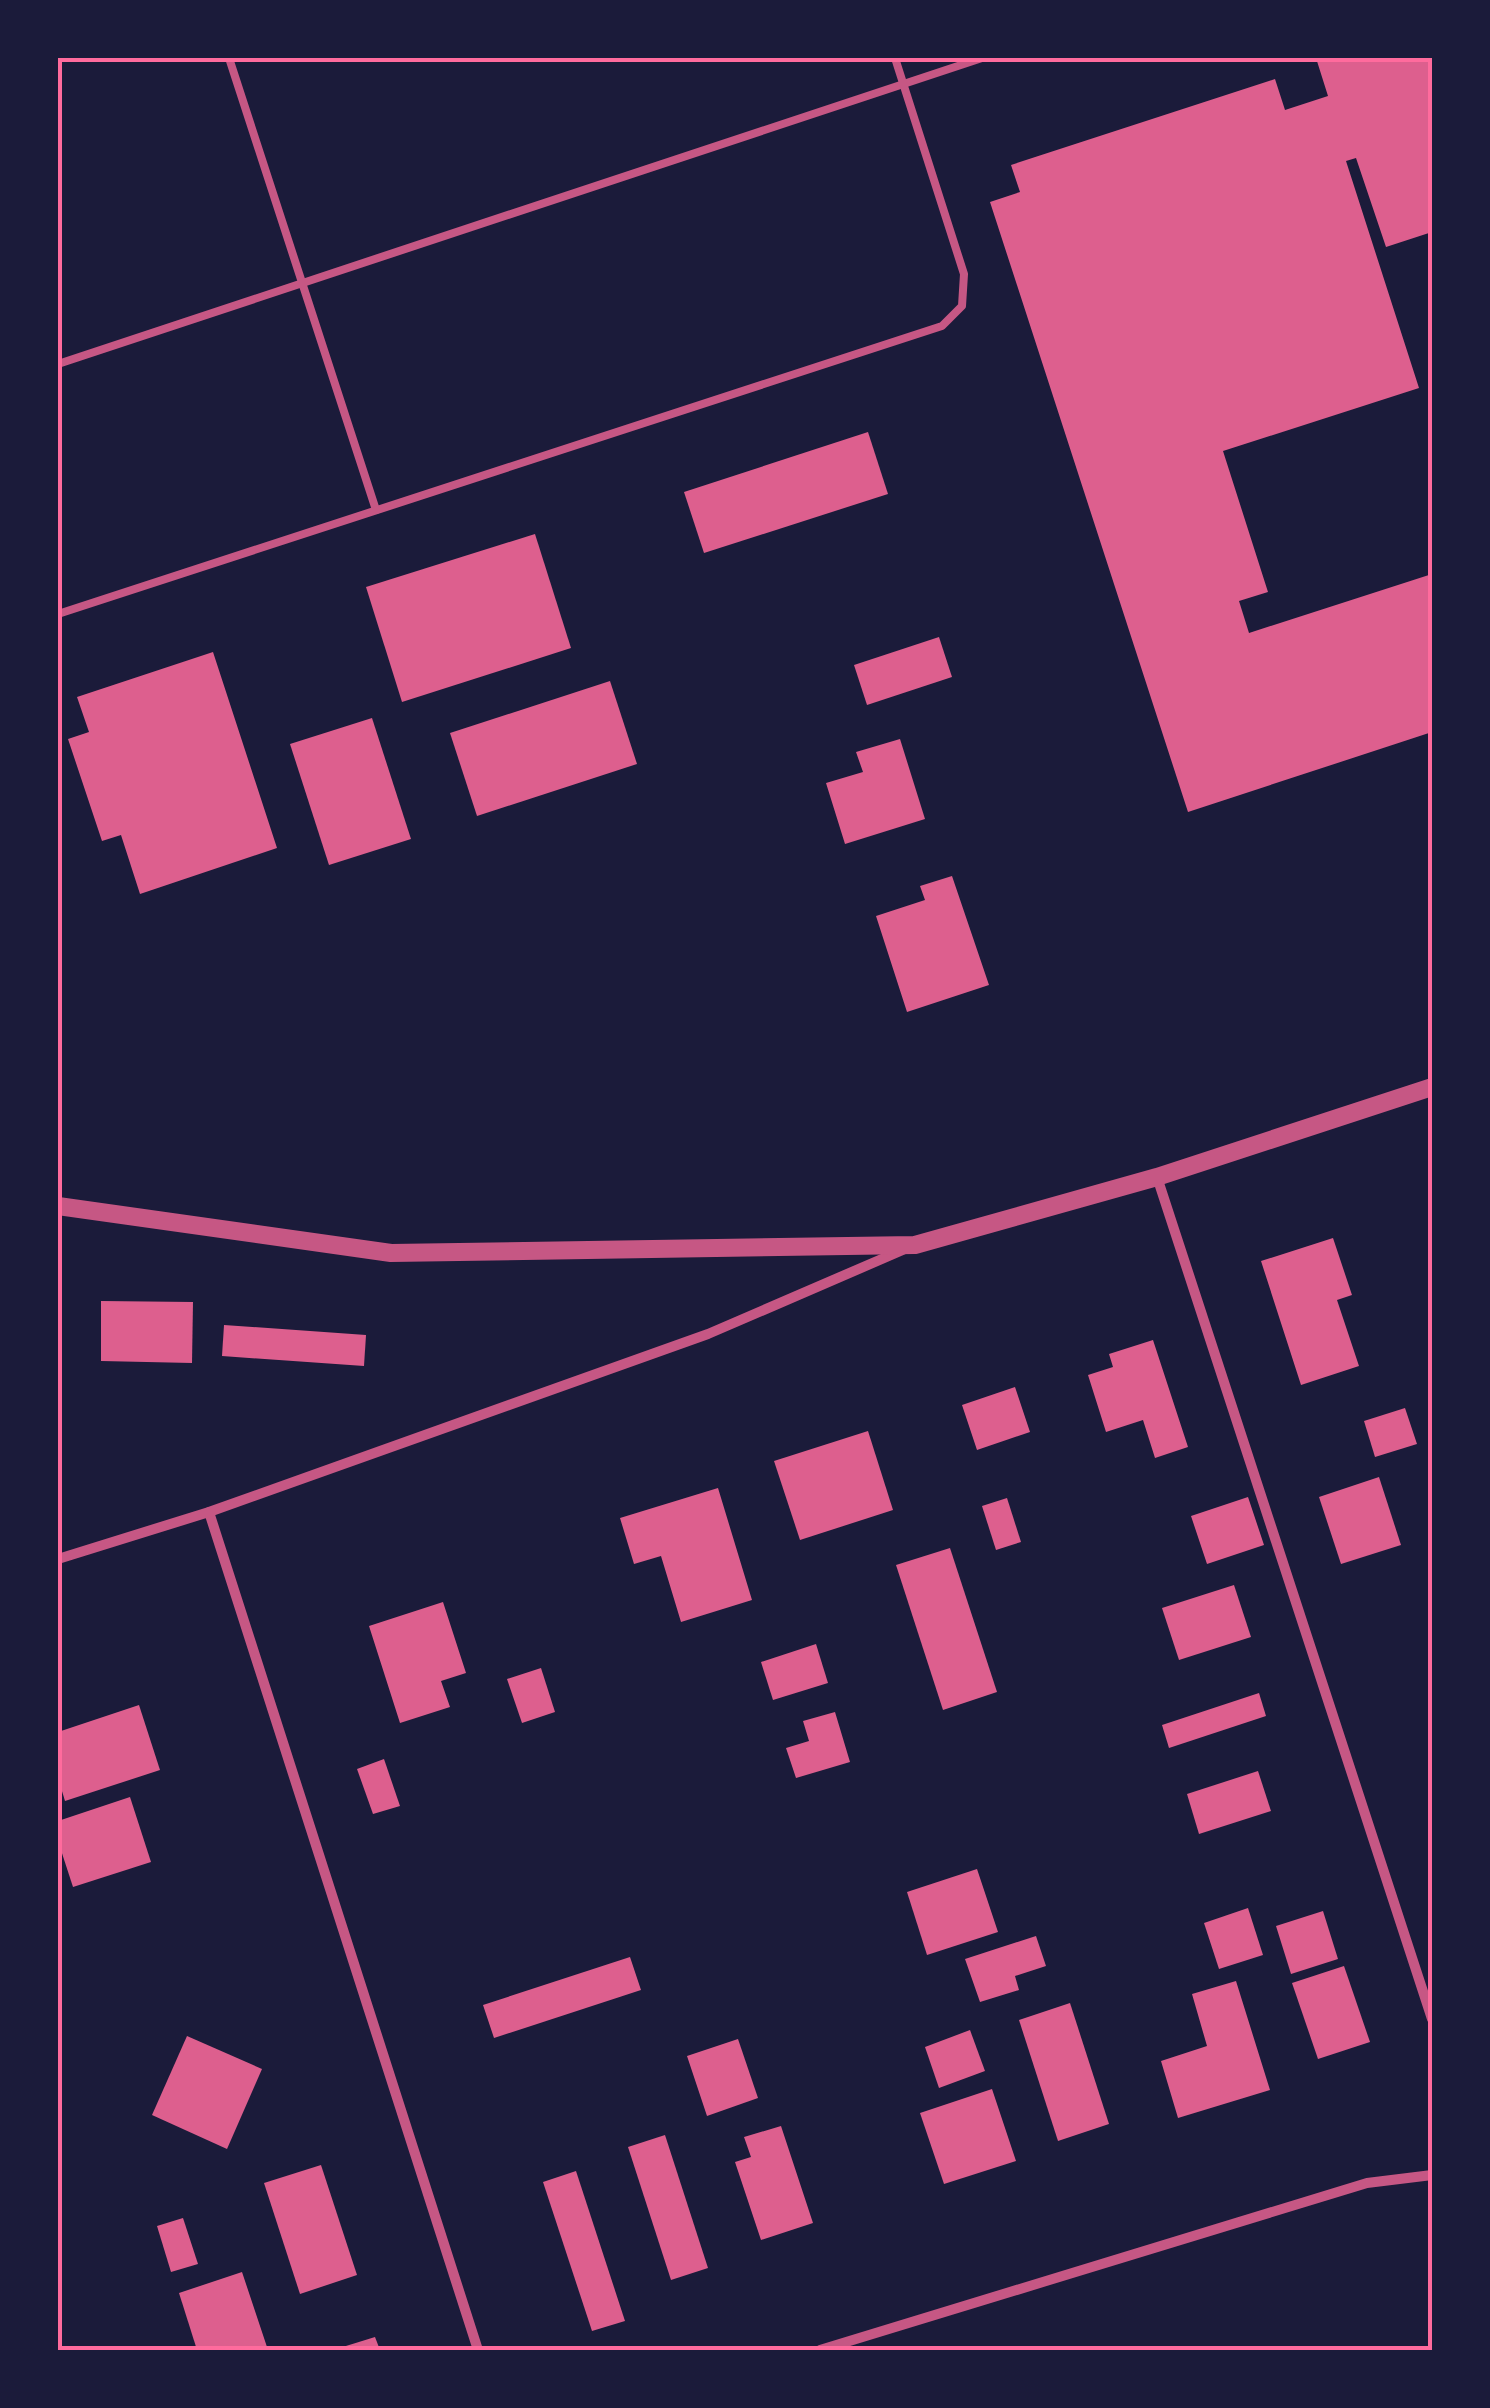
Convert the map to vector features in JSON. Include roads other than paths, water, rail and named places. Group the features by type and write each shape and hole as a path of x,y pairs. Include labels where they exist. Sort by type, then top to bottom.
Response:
{"street":[{"path":"58,1559 210,1512 708,1334 915,1245 1157,1177 1432,1087"},
{"path":"1157,1177 1432,2018"},
{"path":"58,1206 391,1252 915,1245"},
{"path":"210,1512 478,2350"},
{"path":"820,2350 1368,2182 1432,2175"}],"lane":[{"path":"229,58 376,510"},
{"path":"58,614 942,326 962,306 964,274 895,58"},
{"path":"58,364 982,58"}]}
